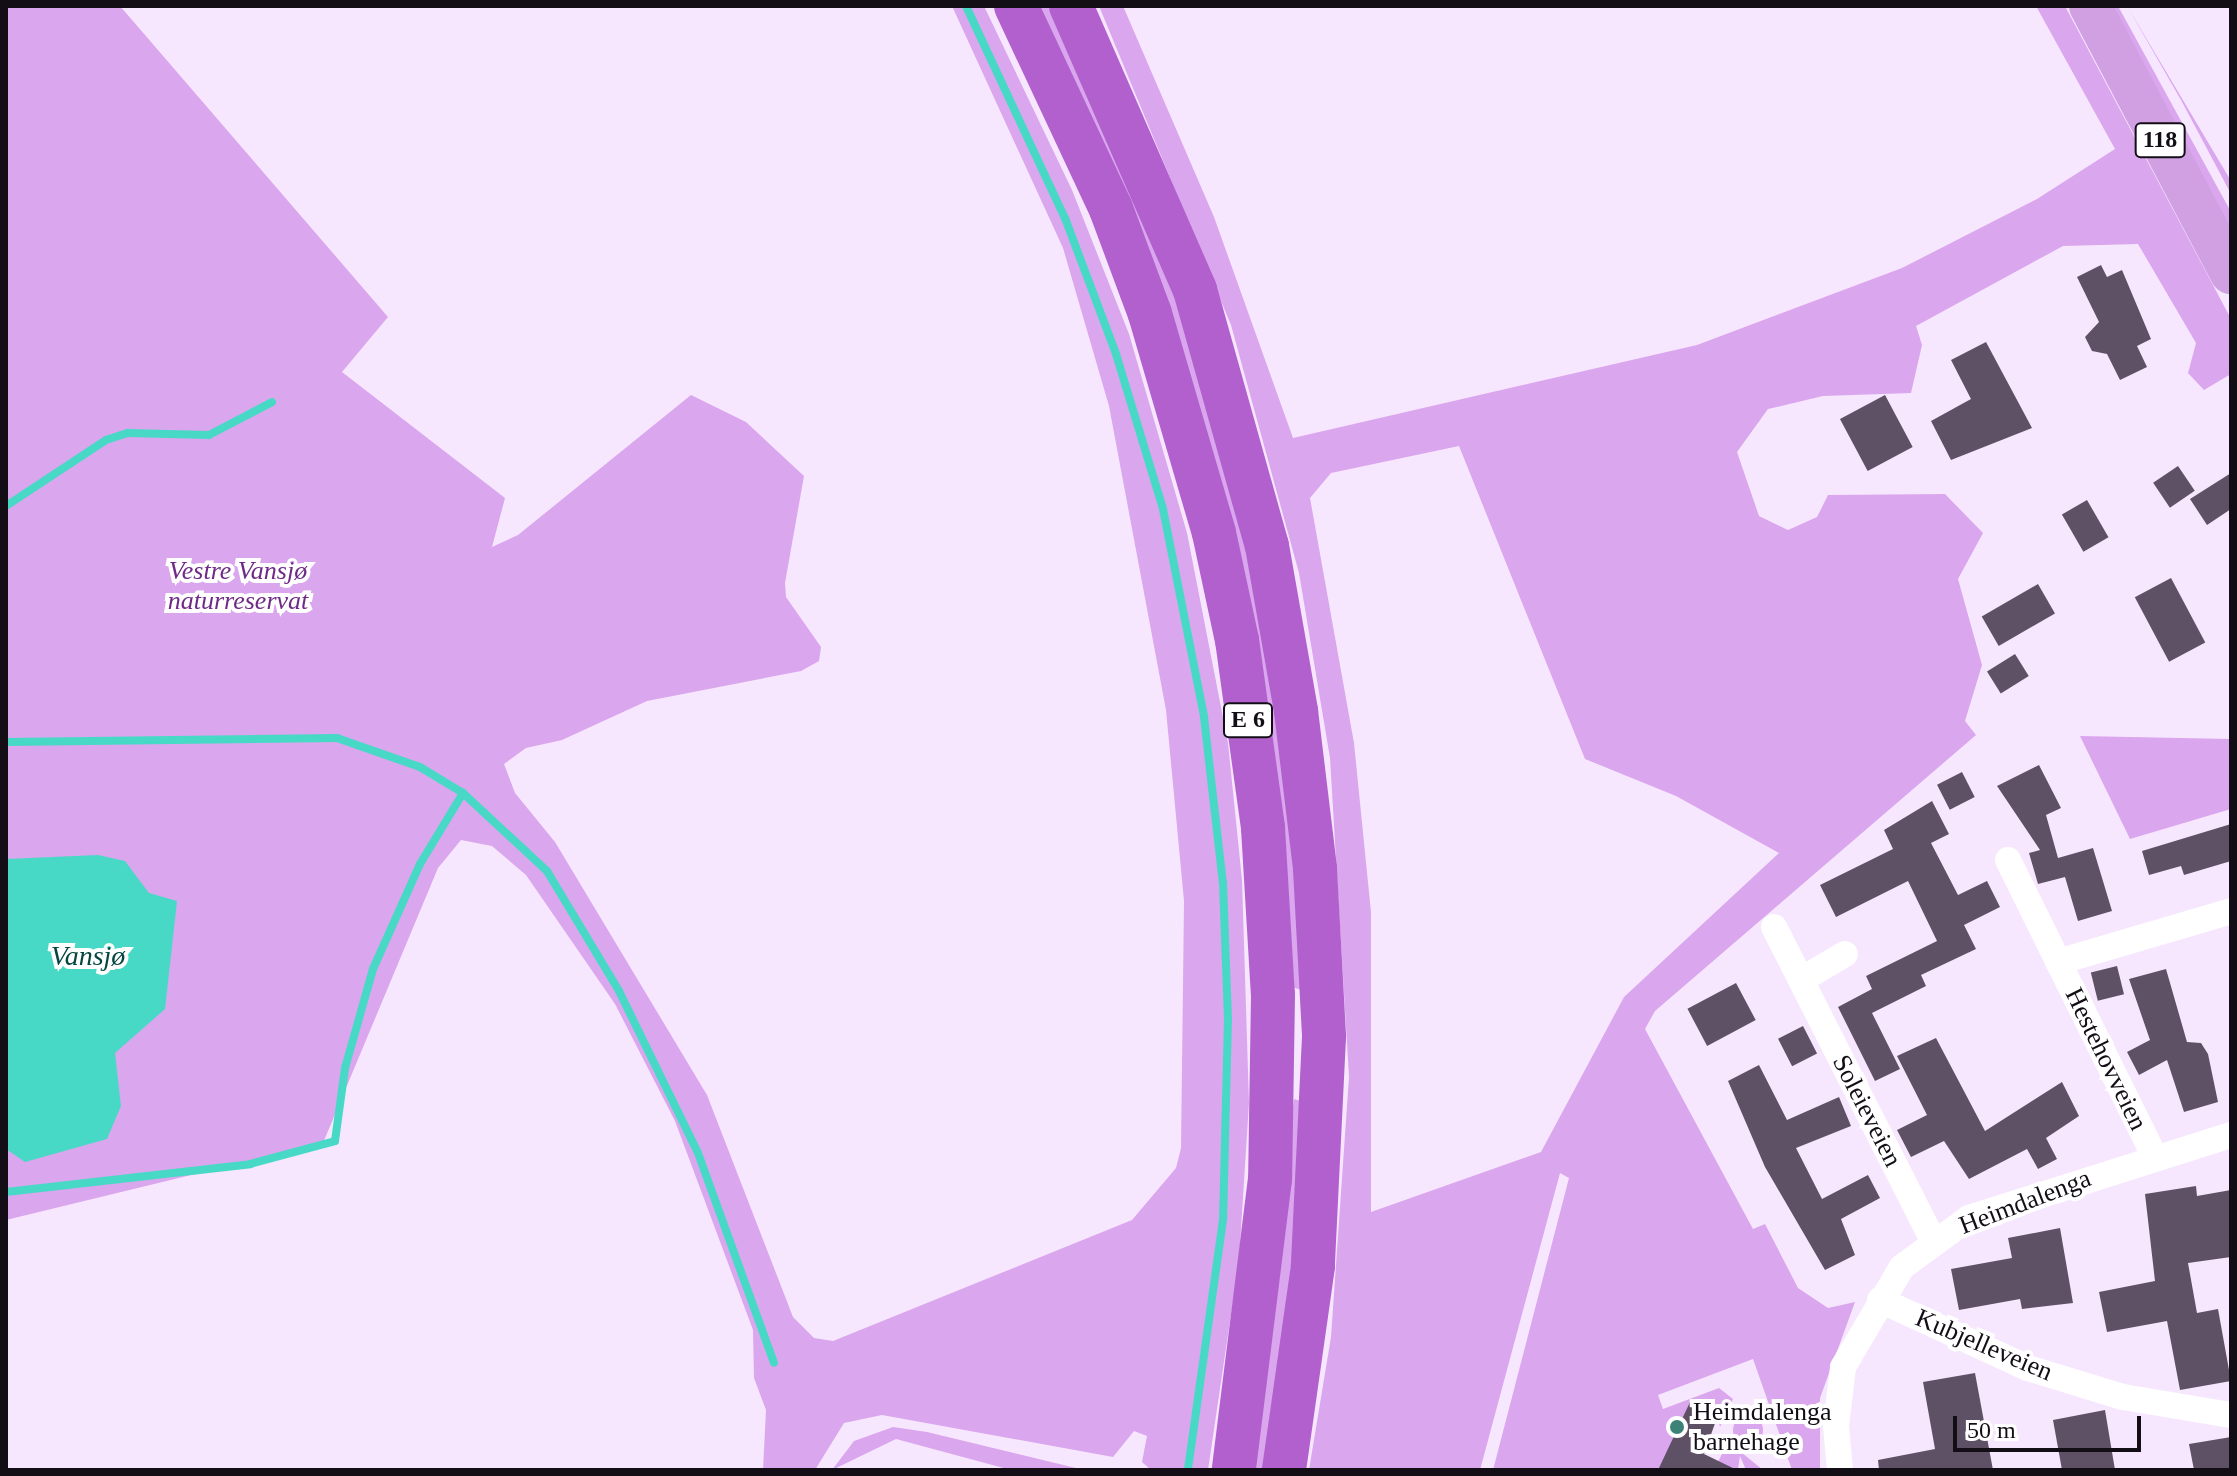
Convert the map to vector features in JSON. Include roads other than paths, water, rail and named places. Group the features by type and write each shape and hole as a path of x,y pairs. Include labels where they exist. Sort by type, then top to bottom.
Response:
{"highway":[{"name":"E 6","path":"1016,6 1111,209 1150,314 1214,533 1239,656 1263,828 1273,995 1270,1179 1234,1470"},
{"name":"E 6","path":"1071,6 1195,290 1267,546 1296,711 1315,869 1324,1037 1313,1266 1284,1470"}],"main road":[{"name":"118","path":"2090,6 2231,273"}],"street":[{"name":"Hestehovveien","path":"2008,860 2154,1156"},
{"name":"Hestehovveien","path":"2058,962 2231,911"},
{"name":"Soleieveien","path":"1774,927 1933,1241"},
{"path":"1801,980 1845,954"},
{"name":"Heimdalenga","path":"1840,1470 1836,1426 1843,1367 1880,1300 1933,1241 1969,1218 2154,1156 2231,1135"},
{"name":"Kubjelleveien","path":"1880,1300 2028,1368 2123,1397 2231,1415"}],"water":[{"name":"Vansjø","path":"98,855 125,861 149,893 177,901 165,1009 115,1053 121,1106 107,1139 25,1162 6,1149 6,859"}],"waterway":[{"path":"966,6 1065,218 1116,354 1163,509 1204,717 1223,883 1228,1018 1223,1220 1188,1470"},
{"path":"6,506 106,440 128,433 209,435 272,402"},
{"path":"6,742 337,738 420,767 463,793 547,871 619,991 698,1153 774,1363"},
{"path":"6,1192 250,1164 335,1141 345,1068 373,969 420,864 463,793"}],"place":[{"name":"Heimdalenga barnehage","path":"1677,1427"}],"park label":[{"name":"Vestre Vansjø naturreservat","path":"238,586"}]}
